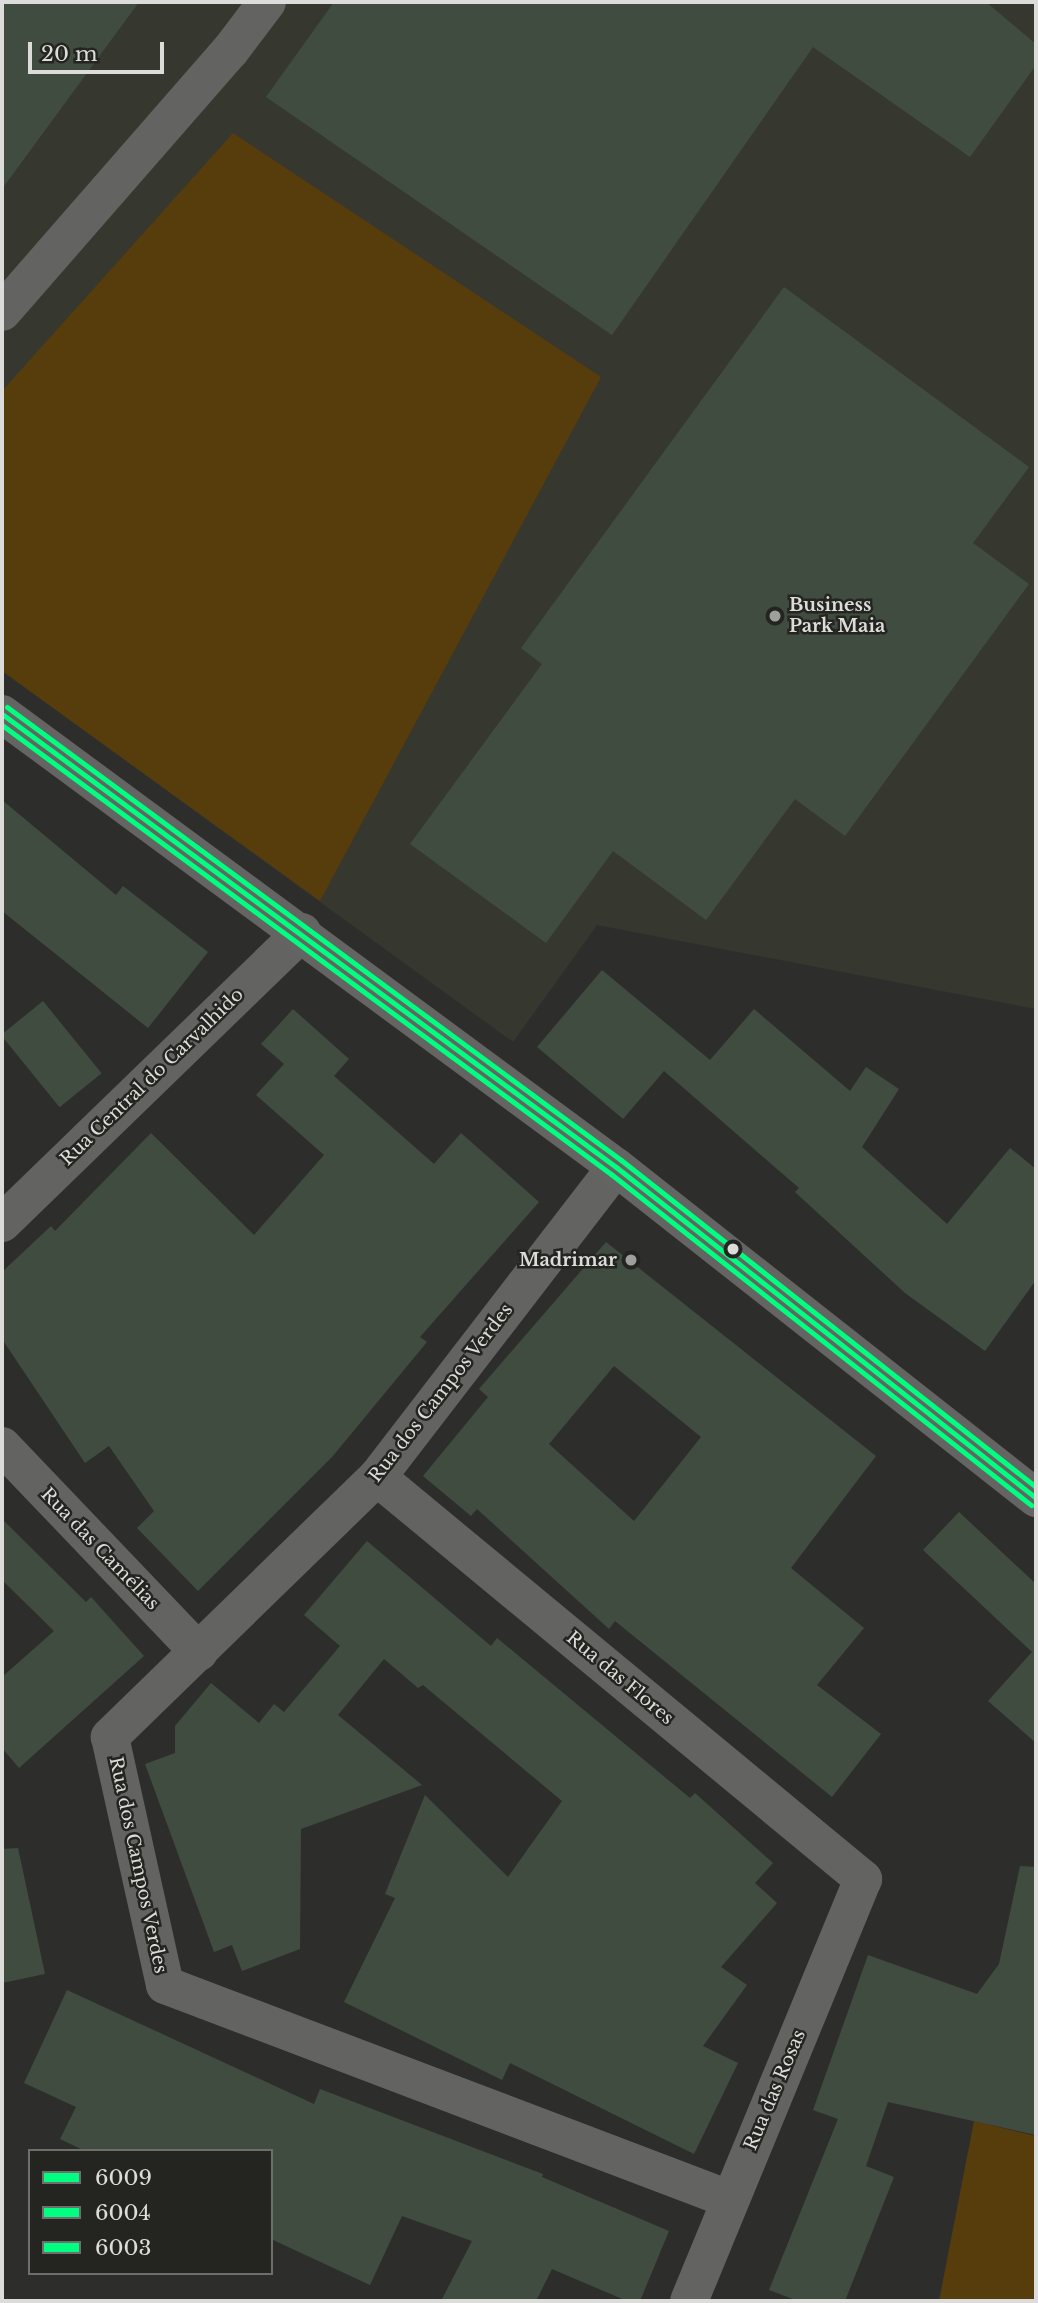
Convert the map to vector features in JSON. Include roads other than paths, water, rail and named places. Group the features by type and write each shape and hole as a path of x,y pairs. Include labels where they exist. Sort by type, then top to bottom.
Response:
{"main road":[{"path":"2,714 302,932 616,1167 1036,1498"}],"street":[{"path":"2,312 230,51 267,2"},
{"name":"Rua Central do Carvalhido","path":"2,1223 302,932"},
{"name":"Rua dos Campos Verdes","path":"616,1167 377,1477 110,1737 165,1985 729,2199"},
{"name":"Rua das Camélias","path":"2,1446 199,1652"},
{"name":"Rua das Flores","path":"377,1477 863,1879"},
{"name":"Rua das Rosas","path":"689,2301 863,1879"}],"place":[{"name":"Business Park Maia","path":"775,616"},
{"name":"Madrimar","path":"631,1260"}]}
